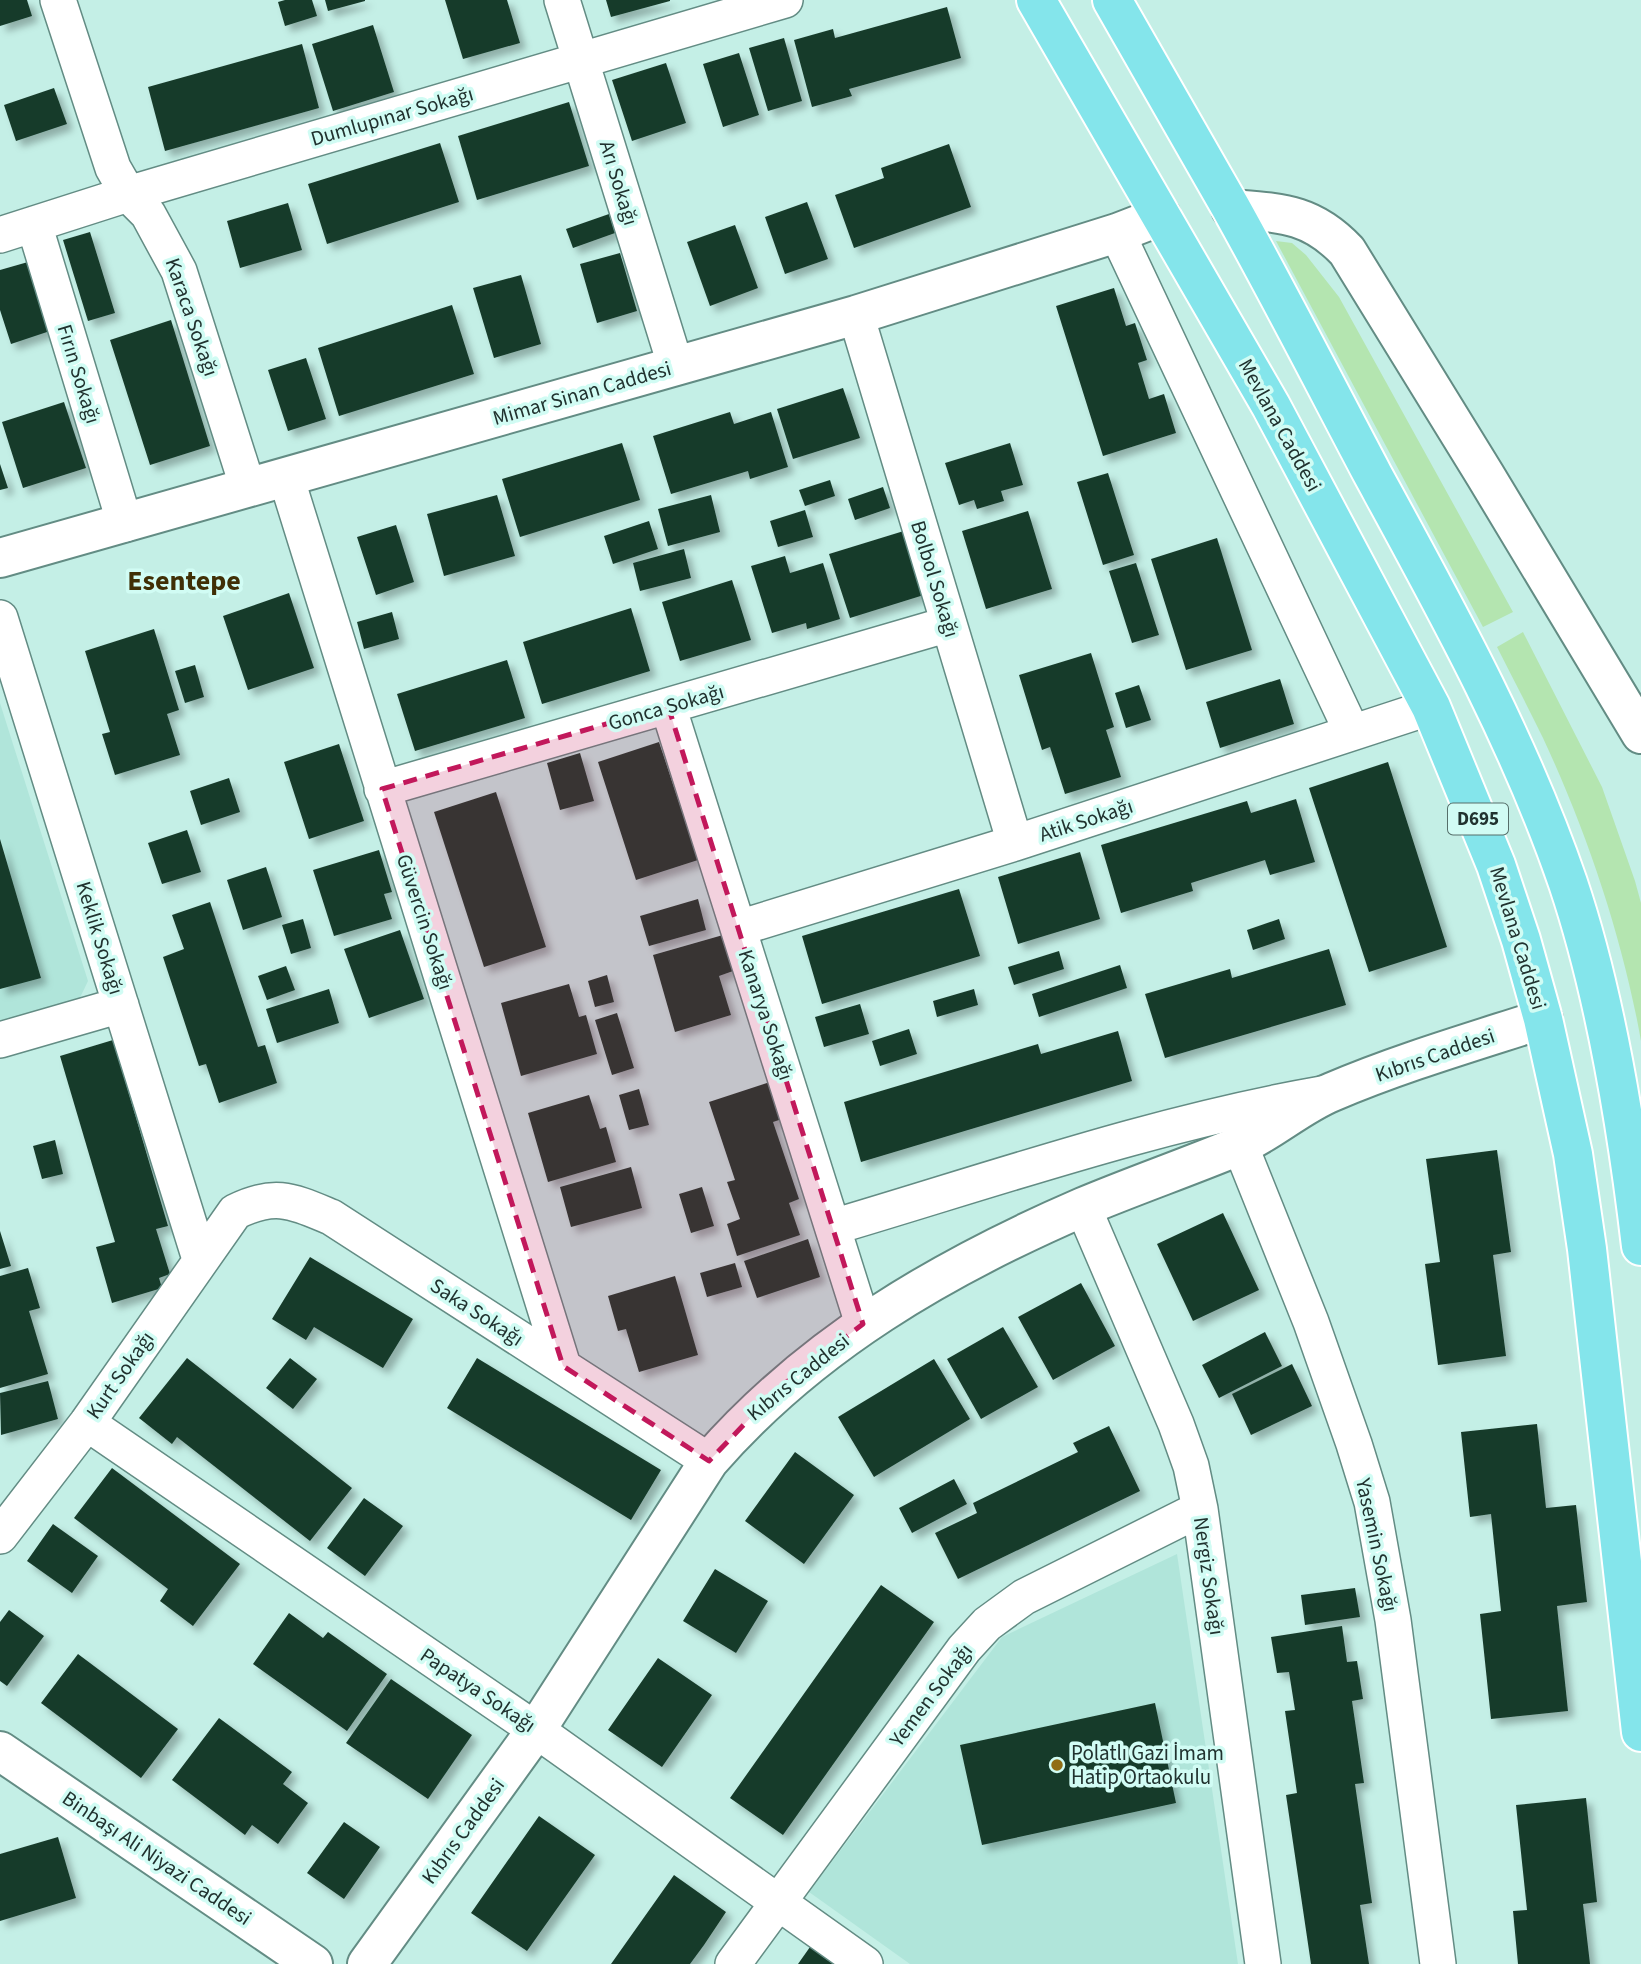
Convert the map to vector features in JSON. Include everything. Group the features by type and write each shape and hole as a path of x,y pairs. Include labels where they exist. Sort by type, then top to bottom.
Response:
{"main road":[{"name":"Mevlana Caddesi","path":"1036,0 1271,406 1431,707 1496,865 1543,1019 1573,1154 1587,1249 1641,1732"},
{"name":"D695","path":"1112,0 1231,209 1415,552 1508,735 1568,884 1604,1017 1641,1246"}],"street":[{"name":"Karaca Sokağı","path":"58,0 113,167 128,194 148,214 179,271 248,488"},
{"name":"Arı Sokağı","path":"562,0 676,367"},
{"name":"Dumlupınar Sokağı","path":"0,235 128,194 785,0"},
{"path":"1231,209 1304,219 1332,235 1347,251 1641,734"},
{"name":"Mimar Sinan Caddesi","path":"0,558 856,315 1117,233 1161,216"},
{"name":"Fırın Sokağı","path":"34,224 125,524"},
{"path":"1117,233 1352,732"},
{"name":"Bolbol Sokağı","path":"856,315 1015,843"},
{"name":"Güvercin Sokağı","path":"286,477 563,1366"},
{"name":"Keklik Sokağı","path":"0,618 200,1259"},
{"name":"Gonca Sokağı","path":"383,789 949,624"},
{"name":"Kanarya Sokağı","path":"668,706 863,1324"},
{"name":"Atik Sokağı","path":"739,928 1015,843 1431,707"},
{"path":"0,1040 121,1005"},
{"name":"Kıbrıs Caddesi","path":"367,1964 536,1730 709,1461 742,1422 780,1387 863,1324 926,1284 1000,1246 1083,1207 1240,1145 1329,1093 1388,1070 1543,1019"},
{"name":"Kıbrıs Caddesi","path":"833,1227 1251,1106 1329,1093"},
{"name":"Yasemin Sokağı","path":"1240,1145 1311,1322 1354,1444 1371,1502 1393,1620 1438,1964"},
{"name":"Saka Sokağı","path":"235,1212 255,1202 276,1199 331,1217 709,1461"},
{"name":"Nergiz Sokağı","path":"1083,1207 1176,1424 1191,1466 1200,1509 1264,1964"},
{"name":"Kurt Sokağı","path":"0,1536 87,1423 235,1212"},
{"name":"Papatya Sokağı","path":"87,1423 536,1730 865,1964"},
{"name":"Yemen Sokağı","path":"733,1964 964,1649 987,1624 1024,1597 1200,1509"},
{"name":"Binbaşı Ali Niyazi Caddesi","path":"0,1751 313,1964"}],"highlighted area":[{"path":"668,706 863,1324 780,1387 709,1461 563,1366 382,789"}],"shaded area":[{"path":"0,703 88,981 77,1004 0,1026"},
{"name":"Polatlı Gazi İmam Hatip Ortaokulu","path":"1177,1554 1238,1964 910,1964 809,1892 1002,1637"}],"green space":[{"path":"1276,241 1292,243 1306,255 1339,297 1513,612 1483,627"},
{"path":"1523,632 1602,787 1635,881 1641,903 1641,1041 1614,925 1589,848 1543,738 1497,647"}],"building":[{"path":"0,0 27,0 32,16 0,26"},
{"path":"312,0 317,16 285,26 278,2"},
{"path":"325,0 365,0 365,1 328,11"},
{"path":"445,0 507,0 520,43 463,59"},
{"path":"606,0 670,0 670,1 611,17"},
{"path":"947,7 961,58 849,89 852,96 812,107 794,40 833,29 835,38"},
{"path":"373,25 394,92 333,111 312,44"},
{"path":"784,38 802,101 768,111 749,48"},
{"path":"302,44 319,108 165,151 148,87"},
{"path":"739,53 759,115 723,127 703,64"},
{"path":"666,63 686,123 632,141 612,80"},
{"path":"54,88 67,124 16,141 4,105"},
{"path":"569,102 589,166 477,200 458,136"},
{"path":"440,143 459,202 327,244 308,184"},
{"path":"949,144 971,207 854,248 835,195 884,178 881,168"},
{"path":"807,202 828,259 785,274 765,217"},
{"path":"288,203 302,250 240,268 227,221"},
{"path":"609,214 615,233 573,248 566,229"},
{"path":"735,225 758,288 710,306 687,242"},
{"path":"90,232 115,313 88,321 63,240"},
{"path":"620,253 637,311 597,323 580,264"},
{"path":"28,262 50,331 11,344 0,310 0,270"},
{"path":"521,275 541,344 494,358 473,288"},
{"path":"1114,288 1126,326 1135,323 1147,360 1138,363 1149,399 1164,394 1176,433 1103,456 1056,306"},
{"path":"452,305 474,374 339,416 318,348"},
{"path":"171,320 210,446 150,465 110,340"},
{"path":"306,358 326,419 288,431 268,370"},
{"path":"843,388 860,438 793,459 777,409"},
{"path":"64,402 86,468 23,488 2,422"},
{"path":"730,412 734,424 771,412 788,467 750,479 748,471 671,494 653,436"},
{"path":"622,443 640,500 520,537 502,479"},
{"path":"1010,443 1023,485 1001,491 1004,501 977,509 974,500 959,505 945,463"},
{"path":"0,464 8,488 0,490"},
{"path":"1108,473 1134,555 1103,565 1077,482"},
{"path":"830,480 835,496 805,506 799,490"},
{"path":"883,487 890,508 855,520 848,499"},
{"path":"497,495 515,556 444,576 427,514"},
{"path":"711,495 720,532 668,546 658,509"},
{"path":"805,510 813,537 778,547 770,521"},
{"path":"1028,511 1052,589 986,609 962,531"},
{"path":"649,521 658,549 613,564 604,536"},
{"path":"396,525 414,582 376,595 357,537"},
{"path":"907,530 927,594 850,618 829,554"},
{"path":"1217,538 1252,650 1186,670 1151,559"},
{"path":"684,549 691,578 640,591 633,563"},
{"path":"785,556 790,573 823,563 840,619 807,629 806,623 772,633 751,566"},
{"path":"1136,563 1159,635 1132,643 1109,571"},
{"path":"732,580 751,640 680,661 662,602"},
{"path":"289,593 314,668 248,690 223,616"},
{"path":"631,608 650,671 542,704 523,642"},
{"path":"392,612 399,639 364,649 357,622"},
{"path":"154,629 179,710 167,714 180,755 115,775 102,734 110,732 85,651"},
{"path":"1091,653 1114,727 1106,730 1121,777 1065,794 1050,747 1042,750 1019,675"},
{"path":"507,660 525,718 415,751 397,694"},
{"path":"195,665 204,697 185,703 175,671"},
{"path":"1280,679 1294,724 1220,748 1206,702"},
{"path":"1139,685 1151,720 1126,728 1115,693"},
{"path":"659,742 698,860 636,880 598,762"},
{"path":"339,744 364,821 309,839 284,762"},
{"path":"580,753 594,801 560,810 547,763"},
{"path":"1388,762 1447,947 1369,972 1309,788"},
{"path":"229,778 240,812 201,825 190,791"},
{"path":"496,792 546,947 484,967 434,812"},
{"path":"1296,799 1315,862 1270,875 1265,860 1191,883 1193,891 1121,913 1101,845 1247,801 1251,813"},
{"path":"187,830 201,872 162,884 148,843"},
{"path":"0,839 41,978 0,989"},
{"path":"379,850 392,892 384,894 392,919 334,936 313,870"},
{"path":"1080,852 1100,919 1018,944 998,877"},
{"path":"266,867 282,917 243,930 227,880"},
{"path":"959,889 980,956 822,1004 802,936"},
{"path":"698,899 706,930 649,946 640,916"},
{"path":"210,902 258,1047 265,1045 277,1083 219,1103 206,1064 199,1066 163,957 184,949 172,915"},
{"path":"303,919 311,948 291,954 282,925"},
{"path":"1279,919 1285,939 1253,950 1247,930"},
{"path":"400,930 424,999 369,1018 344,949"},
{"path":"723,935 733,971 719,976 731,1015 675,1032 653,955"},
{"path":"1329,949 1346,1005 1165,1058 1145,994 1230,969 1232,978"},
{"path":"1059,951 1064,969 1014,985 1008,967"},
{"path":"1120,965 1127,988 1039,1017 1032,994"},
{"path":"286,966 295,990 267,1000 258,976"},
{"path":"607,975 614,1002 595,1007 588,981"},
{"path":"569,984 579,1017 586,1015 597,1054 521,1076 501,1003"},
{"path":"329,989 339,1023 277,1043 266,1009"},
{"path":"974,989 978,1005 937,1017 933,1001"},
{"path":"860,1004 869,1034 824,1047 815,1017"},
{"path":"617,1013 634,1068 612,1075 595,1020"},
{"path":"909,1029 917,1054 880,1066 872,1041"},
{"path":"1118,1031 1132,1081 861,1162 844,1102 1038,1044 1041,1054"},
{"path":"113,1040 168,1226 156,1229 170,1274 159,1278 162,1288 112,1303 96,1247 115,1242 60,1056"},
{"path":"770,1082 782,1119 773,1122 799,1199 789,1203 800,1235 737,1256 727,1224 740,1219 727,1182 735,1180 709,1102"},
{"path":"639,1089 649,1125 629,1130 619,1095"},
{"path":"589,1095 600,1129 606,1127 616,1162 548,1182 528,1113"},
{"path":"55,1140 63,1174 42,1179 33,1146"},
{"path":"1497,1150 1511,1252 1493,1255 1506,1356 1438,1365 1425,1264 1440,1262 1426,1159"},
{"path":"631,1167 642,1208 571,1227 560,1187"},
{"path":"702,1187 714,1226 691,1233 679,1194"},
{"path":"1223,1213 1259,1290 1193,1321 1157,1244"},
{"path":"0,1231 11,1266 0,1269"},
{"path":"808,1239 820,1277 757,1298 744,1261"},
{"path":"310,1257 413,1319 383,1368 314,1327 306,1340 272,1319"},
{"path":"735,1263 742,1287 707,1297 700,1273"},
{"path":"28,1268 40,1308 29,1311 48,1374 0,1388 0,1276"},
{"path":"675,1276 698,1355 639,1372 626,1329 618,1331 608,1296"},
{"path":"1081,1283 1115,1346 1053,1380 1018,1317"},
{"path":"1003,1327 1038,1387 981,1419 947,1359"},
{"path":"1265,1332 1282,1366 1219,1398 1202,1365"},
{"path":"187,1358 352,1488 310,1541 177,1437 172,1444 139,1418"},
{"path":"290,1358 317,1379 293,1409 266,1388"},
{"path":"477,1358 661,1470 631,1520 447,1408"},
{"path":"934,1359 970,1419 874,1477 838,1417"},
{"path":"1292,1364 1312,1406 1251,1435 1232,1394"},
{"path":"48,1381 58,1419 1,1435 0,1393"},
{"path":"1537,1424 1546,1508 1576,1505 1587,1602 1557,1606 1568,1711 1491,1719 1480,1614 1501,1611 1491,1514 1470,1517 1461,1432"},
{"path":"1109,1426 1140,1491 958,1579 935,1533 977,1513 973,1503 1078,1452 1073,1443"},
{"path":"795,1452 854,1495 804,1564 745,1521"},
{"path":"112,1468 240,1564 193,1626 160,1601 168,1589 74,1518"},
{"path":"954,1479 967,1504 912,1533 899,1508"},
{"path":"364,1498 403,1526 365,1576 327,1548"},
{"path":"53,1524 98,1556 72,1593 27,1561"},
{"path":"715,1569 768,1601 736,1653 683,1621"},
{"path":"881,1585 934,1622 783,1835 730,1798"},
{"path":"1355,1588 1360,1617 1305,1625 1301,1595"},
{"path":"9,1610 44,1636 7,1686 0,1681 0,1622"},
{"path":"289,1613 323,1638 328,1632 387,1674 347,1731 253,1664"},
{"path":"1342,1626 1347,1662 1357,1661 1363,1699 1352,1701 1364,1783 1355,1784 1372,1903 1360,1905 1369,1964 1311,1964 1286,1795 1297,1793 1285,1711 1295,1710 1289,1672 1277,1673 1271,1637"},
{"path":"78,1654 178,1729 141,1778 41,1703"},
{"path":"658,1658 712,1695 662,1767 608,1730"},
{"path":"391,1679 472,1735 428,1799 346,1743"},
{"path":"1155,1703 1176,1803 982,1845 960,1745"},
{"path":"219,1718 292,1772 283,1784 308,1803 278,1844 252,1825 245,1835 172,1780"},
{"path":"1586,1798 1597,1902 1583,1904 1590,1964 1518,1964 1513,1911 1527,1910 1516,1805"},
{"path":"539,1816 595,1855 527,1951 471,1913"},
{"path":"344,1822 380,1847 344,1899 307,1873"},
{"path":"58,1837 76,1898 0,1921 0,1854"},
{"path":"674,1875 726,1912 704,1945 690,1964 611,1964"},
{"path":"810,1947 833,1964 798,1964"}],"place":[{"name":"Polatlı Gazi İmam Hatip Ortaokulu","path":"1057,1765"}],"district":[{"name":"Esentepe","path":"184,581"}]}
